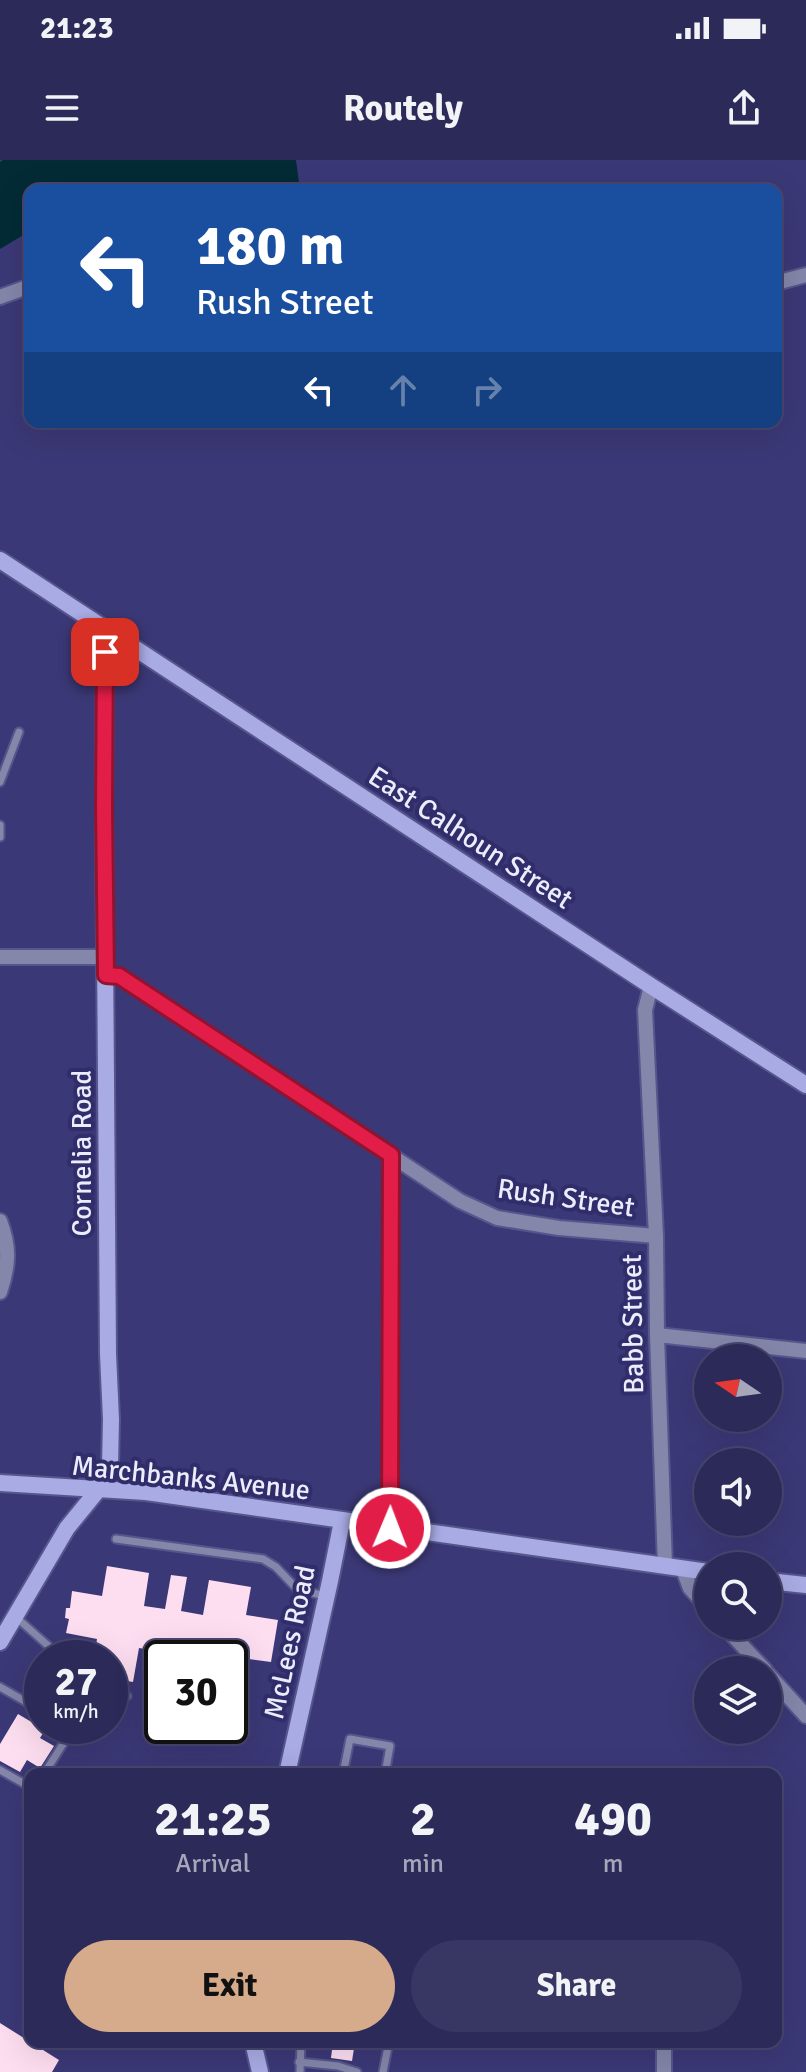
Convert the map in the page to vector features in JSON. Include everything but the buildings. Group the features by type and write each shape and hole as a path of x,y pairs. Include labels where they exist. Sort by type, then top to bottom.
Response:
{"street":[{"path":"782,281 806,275"},
{"path":"0,297 24,288"},
{"name":"East Calhoun Street","path":"0,560 806,1085"},
{"name":"Cornelia Road","path":"0,1642 67,1528 98,1490 110,1467 104,808 104,667 108,631"},
{"path":"0,957 106,957"},
{"name":"Rush Street","path":"106,975 119,976 460,1201 497,1218 559,1228 656,1236"},
{"name":"Babb Street","path":"651,986 645,1010 656,1236 665,1566"},
{"path":"390,1528 391,1155"},
{"path":"0,1221 7,1241 7,1265 0,1292"},
{"path":"657,1335 806,1351"},
{"name":"Marchbanks Avenue","path":"0,1483 146,1492 694,1570"},
{"name":"McLees Road","path":"288,1768 342,1521"},
{"path":"683,1569 694,1592"},
{"path":"782,1582 806,1585"},
{"path":"737,1640 751,1656"},
{"path":"782,1690 806,1716"},
{"path":"254,2048 260,2072"},
{"path":"664,2050 664,2072"}],"lane":[{"path":"0,782 19,732"},
{"path":"0,825 0,837"},
{"path":"116,1539 263,1559 276,1567 297,1589 327,1596"},
{"path":"15,1616 42,1640"},
{"path":"0,1687 24,1701"},
{"path":"344,1768 350,1739 390,1746 386,1768"},
{"path":"48,1768 63,1744"},
{"path":"0,1770 24,1784"},
{"path":"300,2048 300,2072"},
{"path":"383,2072 388,2048"},
{"path":"299,2062 338,2066 357,2072"}],"water":[{"path":"296,160 299,184 24,184 24,235 0,249 0,162"}],"route":[{"path":"105,652 106,975 119,976 391,1155 390,1528"}]}
